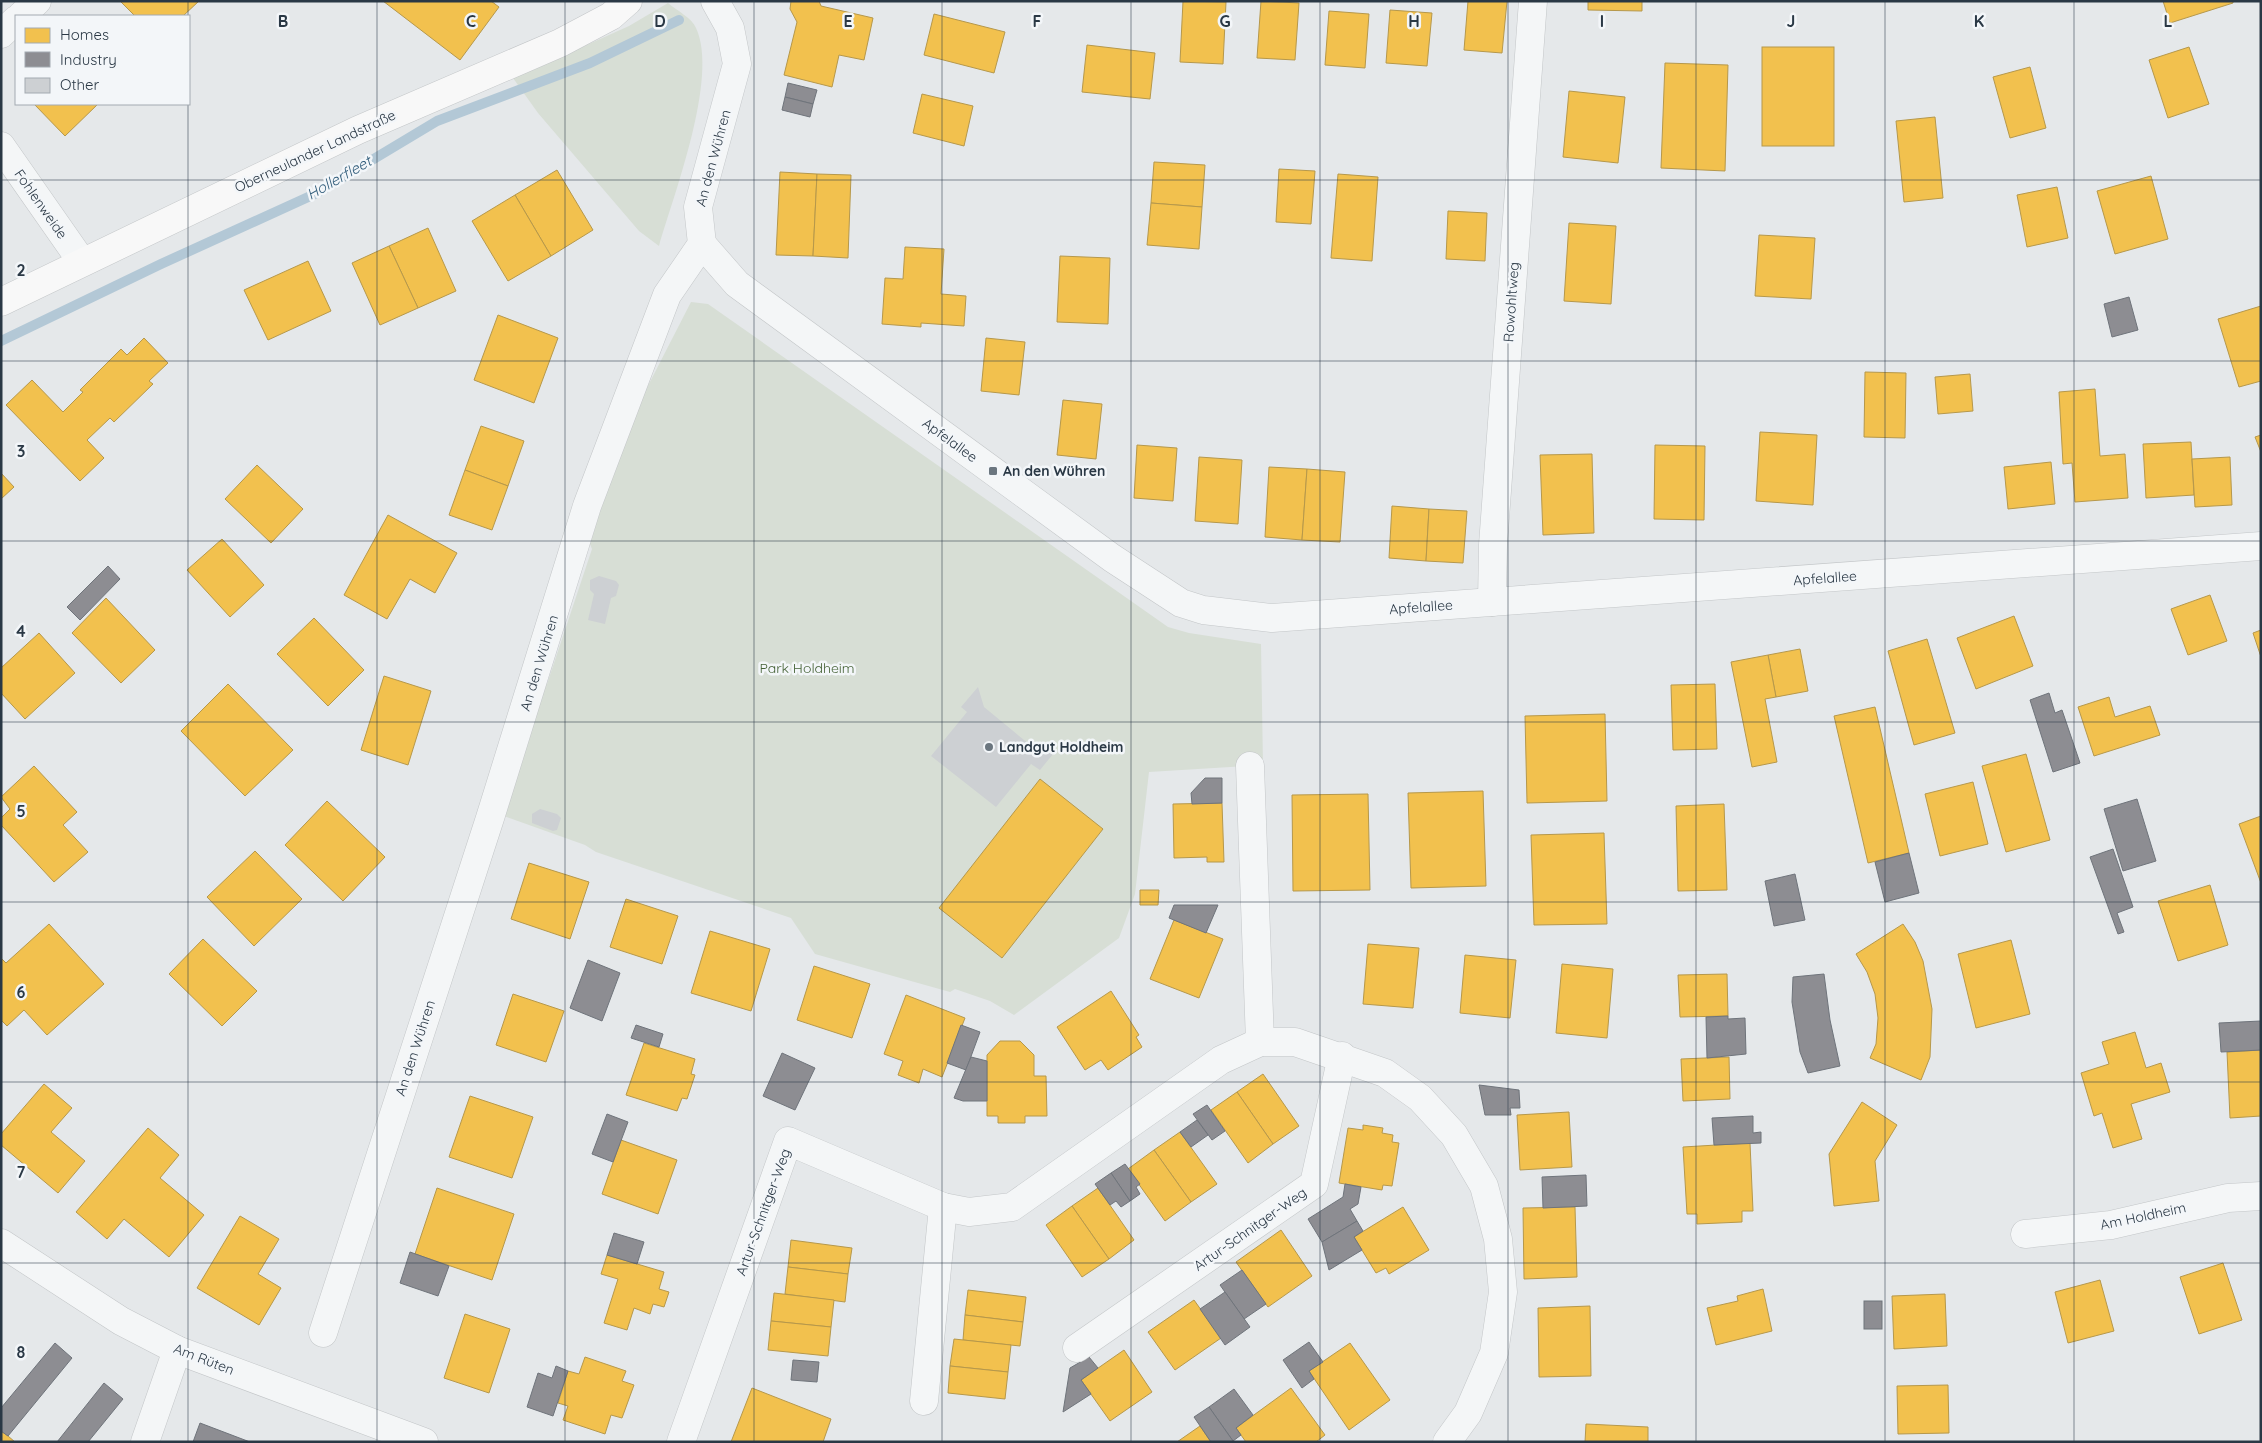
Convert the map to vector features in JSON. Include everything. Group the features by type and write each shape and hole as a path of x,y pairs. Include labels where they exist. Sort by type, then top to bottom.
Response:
{"street":[{"path":"22,15 37,1"},
{"name":"Oberneulander Landstraße","path":"1,302 358,130 560,43 611,16 628,1"},
{"name":"An den Wühren","path":"323,1333 493,809 587,506 667,295 702,244 698,207 737,64 730,28 715,1"},
{"name":"Rowohltweg","path":"1492,602 1493,535 1533,1"},
{"path":"1,34 15,21"},
{"name":"Fohlenweide","path":"1,146 82,262"},
{"name":"Apfelallee","path":"702,244 744,289 1112,558 1181,603 1203,610 1272,618 2261,546"},
{"path":"1250,766 1260,1042"},
{"name":"Artur-Schnitger-Weg","path":"682,1442 788,1141 943,1207 969,1212 1012,1207 1221,1060 1260,1042 1295,1042 1342,1056 1384,1073 1420,1098 1454,1135 1484,1186 1498,1239 1503,1292 1494,1353 1468,1414 1446,1442"},
{"name":"Artur-Schnitger-Weg","path":"1077,1348 1314,1184 1342,1056"},
{"name":"Am Holdheim","path":"2025,1234 2111,1225 2228,1198 2261,1196"},
{"path":"924,1401 943,1207"},
{"name":"Am Rüten","path":"1,1243 121,1321 177,1350 424,1442"},
{"path":"145,1442 177,1350"}],"green space":[{"path":"668,3 694,24 696,28 702,49 702,75 692,136 659,246 639,231 538,113 513,78 629,26"},
{"name":"Park Holdheim","path":"691,302 708,304 1168,627 1189,633 1261,644 1263,765 1149,772 1135,894 1119,938 1014,1015 990,1001 955,989 950,992 815,954 791,918 596,852 585,845 504,816 539,686 547,684 592,549 585,532 615,450"}],"building: Homes":[{"path":"120,1 199,1 184,15 134,15"},
{"path":"383,1 491,1 499,7 460,60"},
{"path":"791,1 819,1 821,6 873,18 864,60 839,55 832,87 784,75 797,22 790,9"},
{"path":"1183,1 1226,2 1223,64 1180,62"},
{"path":"1261,1 1299,3 1295,60 1257,58"},
{"path":"1468,1 1507,1 1502,53 1464,50"},
{"path":"1588,1 1642,1 1642,11 1588,10"},
{"path":"2163,1 2233,1 2233,3 2170,23"},
{"path":"1390,10 1432,13 1427,66 1386,63"},
{"path":"1329,11 1369,14 1365,68 1325,65"},
{"path":"934,14 1005,32 994,73 924,55"},
{"path":"1087,45 1155,53 1150,99 1082,92"},
{"path":"1762,47 1834,47 1834,146 1762,146"},
{"path":"2189,47 2209,104 2168,118 2149,60"},
{"path":"1665,63 1728,65 1725,171 1661,168"},
{"path":"2030,67 2046,128 2010,138 1993,77"},
{"path":"1569,91 1625,97 1618,163 1563,157"},
{"path":"922,94 973,106 964,146 913,133"},
{"path":"35,105 97,105 65,136"},
{"path":"1935,117 1943,198 1904,202 1896,121"},
{"path":"1154,162 1205,165 1202,207 1151,203"},
{"path":"1279,169 1315,171 1311,224 1276,222"},
{"path":"557,170 593,230 551,256 515,195"},
{"path":"780,172 817,174 813,256 776,255"},
{"path":"817,174 851,175 848,258 813,256"},
{"path":"1338,174 1378,177 1372,261 1331,258"},
{"path":"2151,176 2168,239 2115,254 2097,191"},
{"path":"2057,187 2068,238 2027,247 2017,195"},
{"path":"515,195 551,256 508,281 472,221"},
{"path":"1151,203 1202,207 1199,249 1147,245"},
{"path":"1448,211 1487,213 1485,261 1446,259"},
{"path":"1569,223 1616,226 1611,304 1564,301"},
{"path":"428,228 456,291 418,308 389,246"},
{"path":"1759,235 1815,238 1811,299 1755,296"},
{"path":"389,246 418,308 380,325 352,263"},
{"path":"905,247 944,249 941,294 966,296 964,326 921,323 921,327 882,324 885,278 903,279"},
{"path":"1060,256 1110,258 1108,324 1057,322"},
{"path":"308,261 331,311 268,340 244,290"},
{"path":"2261,306 2261,381 2239,387 2218,319"},
{"path":"498,315 558,338 534,403 474,380"},
{"path":"144,338 168,363 149,381 153,384 114,422 110,418 87,440 104,458 80,481 6,405 32,380 63,412 83,392 80,390 121,349 127,355"},
{"path":"986,338 1025,342 1019,395 981,391"},
{"path":"1865,372 1906,373 1905,438 1864,437"},
{"path":"1970,374 1973,411 1938,414 1935,377"},
{"path":"2095,389 2100,456 2125,454 2128,498 2075,502 2072,463 2063,464 2059,392"},
{"path":"1063,400 1102,404 1096,459 1057,455"},
{"path":"481,426 524,441 508,486 465,470"},
{"path":"1760,432 1817,435 1813,505 1756,501"},
{"path":"2261,435 2261,452 2255,437"},
{"path":"2191,442 2194,495 2146,498 2143,444"},
{"path":"1137,445 1177,448 1173,501 1134,498"},
{"path":"1655,445 1705,446 1704,520 1654,519"},
{"path":"1592,454 1594,533 1543,535 1540,455"},
{"path":"1199,457 1242,460 1238,524 1195,521"},
{"path":"2230,457 2232,505 2195,507 2192,459"},
{"path":"2051,462 2055,504 2008,509 2004,467"},
{"path":"257,465 303,509 271,543 225,499"},
{"path":"1269,467 1307,469 1302,540 1265,537"},
{"path":"1307,469 1345,472 1340,542 1302,540"},
{"path":"465,470 508,486 492,530 449,515"},
{"path":"1,473 14,487 1,499"},
{"path":"1392,506 1429,509 1426,561 1389,558"},
{"path":"1429,509 1467,511 1463,563 1426,561"},
{"path":"388,515 457,553 435,593 410,579 387,619 344,595"},
{"path":"222,539 264,585 230,617 187,570"},
{"path":"2210,595 2227,641 2188,655 2171,609"},
{"path":"106,598 155,650 121,683 72,633"},
{"path":"2014,616 2033,666 1976,689 1957,638"},
{"path":"314,618 364,670 328,706 277,654"},
{"path":"2261,630 2261,657 2253,633"},
{"path":"39,633 75,673 25,719 1,693 1,668"},
{"path":"1927,639 1955,733 1914,745 1888,651"},
{"path":"1800,649 1808,691 1776,697 1768,655"},
{"path":"1768,655 1776,697 1765,699 1777,762 1752,767 1731,662"},
{"path":"384,676 431,691 408,765 361,750"},
{"path":"228,684 293,750 245,796 181,731"},
{"path":"1715,684 1717,749 1673,750 1671,685"},
{"path":"2109,697 2115,717 2150,706 2160,735 2094,756 2078,707"},
{"path":"1875,707 1909,853 1868,863 1834,716"},
{"path":"1605,714 1607,801 1527,803 1525,716"},
{"path":"2026,754 2050,840 2006,852 1982,766"},
{"path":"34,766 77,812 63,825 88,852 54,882 1,825 1,818 10,809 1,797"},
{"path":"1040,779 1103,829 1002,958 939,908"},
{"path":"1973,782 1988,844 1940,856 1925,794"},
{"path":"1483,791 1486,886 1411,888 1408,793"},
{"path":"1368,794 1370,890 1293,891 1292,795"},
{"path":"327,801 385,857 343,901 285,845"},
{"path":"1222,803 1224,862 1207,862 1207,857 1174,858 1173,804"},
{"path":"1724,804 1727,890 1678,891 1676,806"},
{"path":"2261,816 2261,883 2239,824"},
{"path":"1604,833 1607,924 1534,925 1531,835"},
{"path":"255,851 302,899 254,946 207,897"},
{"path":"529,863 589,882 570,939 511,919"},
{"path":"2210,885 2228,945 2178,961 2158,901"},
{"path":"1140,890 1159,890 1158,905 1140,905"},
{"path":"626,899 678,916 662,964 610,947"},
{"path":"1174,920 1223,939 1199,998 1150,979"},
{"path":"49,924 104,984 47,1035 24,1010 7,1026 1,1020 1,958 6,963"},
{"path":"1903,924 1915,942 1923,961 1932,1009 1930,1057 1921,1080 1870,1058 1876,1044 1878,1018 1875,994 1867,972 1856,954"},
{"path":"710,931 770,949 751,1011 691,993"},
{"path":"203,939 257,991 222,1026 169,974"},
{"path":"2011,940 2030,1014 1976,1028 1958,954"},
{"path":"1368,944 1419,948 1413,1008 1363,1004"},
{"path":"1465,955 1516,960 1510,1018 1460,1013"},
{"path":"1562,964 1613,969 1607,1038 1556,1033"},
{"path":"814,966 870,984 852,1038 797,1020"},
{"path":"1727,974 1728,1016 1680,1017 1678,975"},
{"path":"1111,991 1139,1035 1136,1037 1142,1047 1108,1070 1101,1060 1085,1070 1057,1027"},
{"path":"513,994 564,1011 546,1062 496,1045"},
{"path":"906,995 965,1018 942,1077 923,1069 919,1083 898,1075 903,1061 884,1054"},
{"path":"2135,1032 2146,1068 2161,1063 2170,1092 2131,1104 2142,1139 2113,1148 2102,1113 2094,1116 2081,1073 2109,1064 2102,1042"},
{"path":"1000,1041 1020,1041 1034,1055 1034,1076 1046,1076 1047,1116 1025,1116 1025,1123 998,1123 998,1116 987,1116 987,1055"},
{"path":"644,1043 695,1059 691,1074 695,1075 687,1099 682,1098 677,1111 626,1095"},
{"path":"2261,1050 2261,1116 2230,1118 2227,1052"},
{"path":"1729,1057 1730,1099 1683,1101 1681,1059"},
{"path":"1263,1074 1299,1126 1273,1144 1237,1092"},
{"path":"44,1084 72,1108 51,1132 85,1161 58,1193 1,1145 1,1134"},
{"path":"1237,1092 1273,1144 1248,1163 1211,1110"},
{"path":"470,1096 533,1117 512,1178 449,1157"},
{"path":"1862,1102 1897,1125 1875,1161 1879,1201 1834,1206 1829,1154"},
{"path":"1569,1112 1572,1167 1520,1170 1517,1115"},
{"path":"1363,1125 1383,1128 1382,1133 1393,1135 1392,1142 1399,1143 1392,1186 1383,1185 1382,1190 1339,1183 1348,1128 1363,1130"},
{"path":"148,1128 179,1155 160,1178 204,1215 169,1257 124,1219 107,1239 76,1212"},
{"path":"1180,1132 1217,1184 1191,1202 1154,1150"},
{"path":"621,1140 677,1160 658,1214 602,1194"},
{"path":"1750,1143 1753,1211 1742,1211 1742,1222 1697,1224 1697,1214 1687,1214 1683,1147"},
{"path":"1154,1150 1191,1202 1165,1221 1128,1169"},
{"path":"437,1188 514,1214 492,1280 415,1254"},
{"path":"1098,1188 1134,1240 1109,1259 1072,1206"},
{"path":"1072,1206 1109,1259 1082,1277 1046,1225"},
{"path":"1403,1207 1429,1250 1389,1274 1386,1268 1376,1273 1354,1237"},
{"path":"1575,1207 1577,1277 1524,1279 1523,1208"},
{"path":"240,1216 279,1239 258,1274 281,1288 259,1325 197,1288"},
{"path":"1281,1230 1312,1276 1268,1307 1236,1262"},
{"path":"791,1240 852,1248 848,1274 788,1267"},
{"path":"607,1255 664,1272 659,1289 669,1292 664,1307 653,1304 650,1314 634,1308 627,1330 604,1323 618,1279 601,1274"},
{"path":"2223,1263 2242,1320 2199,1334 2180,1277"},
{"path":"788,1267 848,1274 845,1302 785,1294"},
{"path":"2100,1280 2114,1331 2068,1343 2055,1292"},
{"path":"1763,1289 1772,1331 1716,1345 1707,1308 1738,1301 1737,1296"},
{"path":"968,1290 1026,1297 1023,1322 965,1315"},
{"path":"774,1293 834,1300 831,1327 771,1321"},
{"path":"1945,1294 1947,1346 1894,1349 1892,1296"},
{"path":"1194,1300 1221,1338 1175,1370 1148,1332"},
{"path":"1590,1306 1591,1376 1539,1377 1538,1308"},
{"path":"465,1314 510,1329 489,1393 444,1378"},
{"path":"965,1315 1023,1322 1020,1346 963,1340"},
{"path":"771,1321 831,1327 828,1356 768,1350"},
{"path":"954,1339 1011,1345 1008,1372 950,1366"},
{"path":"1350,1343 1390,1400 1349,1430 1309,1371"},
{"path":"1124,1350 1152,1392 1110,1421 1081,1380"},
{"path":"585,1357 626,1371 622,1381 634,1385 622,1418 611,1415 605,1434 563,1420 568,1406 558,1403 568,1371 579,1374"},
{"path":"950,1366 1008,1372 1005,1399 948,1393"},
{"path":"1948,1385 1949,1433 1898,1434 1897,1386"},
{"path":"752,1388 831,1419 823,1442 731,1442"},
{"path":"1291,1388 1325,1435 1316,1442 1246,1442 1236,1428"},
{"path":"1586,1424 1648,1427 1648,1442 1585,1442"},
{"path":"1200,1426 1211,1442 1177,1442"},
{"path":"1,1431 8,1436 15,1442 1,1442"}],"building: Industry":[{"path":"788,83 817,90 813,104 785,97"},
{"path":"785,97 813,104 810,117 782,110"},
{"path":"2129,297 2138,330 2112,337 2104,304"},
{"path":"108,566 120,579 80,620 67,607"},
{"path":"2049,693 2055,713 2062,710 2080,763 2053,772 2030,700"},
{"path":"1205,778 1222,778 1222,803 1192,804 1191,793"},
{"path":"2137,799 2156,861 2123,871 2104,809"},
{"path":"2113,849 2133,907 2117,913 2124,932 2118,934 2090,857"},
{"path":"1909,853 1919,893 1885,902 1875,862"},
{"path":"1795,874 1805,920 1774,926 1765,881"},
{"path":"1174,905 1218,905 1206,933 1169,918"},
{"path":"588,960 620,973 602,1021 570,1008"},
{"path":"1824,974 1830,1020 1840,1066 1808,1073 1800,1052 1792,1002 1793,977"},
{"path":"1728,1016 1728,1019 1745,1018 1746,1054 1707,1058 1706,1017"},
{"path":"2261,1021 2261,1050 2221,1052 2219,1023"},
{"path":"636,1025 663,1034 659,1047 631,1038"},
{"path":"961,1025 980,1032 966,1070 947,1063"},
{"path":"782,1053 815,1068 795,1110 763,1096"},
{"path":"971,1057 987,1061 987,1101 963,1101 954,1098"},
{"path":"1479,1085 1519,1090 1520,1108 1510,1108 1511,1115 1485,1115"},
{"path":"1207,1105 1225,1131 1212,1140 1193,1114"},
{"path":"607,1114 628,1122 613,1162 592,1154"},
{"path":"1753,1116 1753,1133 1761,1132 1761,1143 1714,1145 1712,1118"},
{"path":"1197,1120 1208,1135 1191,1147 1180,1132"},
{"path":"1125,1164 1140,1184 1136,1187 1140,1194 1130,1201 1111,1173"},
{"path":"1111,1173 1130,1201 1121,1207 1116,1201 1110,1205 1095,1184"},
{"path":"1586,1175 1587,1206 1543,1208 1542,1177"},
{"path":"1345,1184 1361,1187 1358,1204 1350,1209 1357,1221 1322,1242 1308,1219 1343,1197"},
{"path":"1357,1221 1363,1231 1354,1237 1362,1250 1329,1270 1322,1242"},
{"path":"614,1233 644,1242 637,1264 607,1255"},
{"path":"410,1252 449,1266 438,1296 400,1283"},
{"path":"1242,1270 1266,1304 1244,1319 1220,1285"},
{"path":"1225,1292 1250,1327 1225,1345 1200,1309"},
{"path":"1864,1301 1882,1301 1882,1329 1864,1329"},
{"path":"1309,1342 1323,1362 1309,1371 1314,1379 1302,1388 1283,1360"},
{"path":"55,1343 72,1358 8,1436 1,1431 1,1408"},
{"path":"1089,1357 1098,1368 1081,1380 1091,1394 1063,1412 1070,1368"},
{"path":"793,1360 819,1362 817,1382 791,1380"},
{"path":"556,1366 568,1371 553,1416 527,1407 538,1373 552,1378"},
{"path":"104,1383 123,1399 88,1442 57,1442"},
{"path":"1234,1389 1253,1415 1236,1428 1241,1435 1233,1441 1209,1407"},
{"path":"1209,1407 1232,1442 1211,1442 1194,1417"},
{"path":"200,1423 250,1442 193,1442"}],"building: Other":[{"path":"599,576 616,581 619,585 616,596 611,598 605,624 588,620 594,594 590,590 590,580"},
{"name":"Landgut Holdheim","path":"978,687 984,707 1024,740 1032,746 1044,748 1052,745 1053,754 1040,770 1031,764 996,807 931,756 967,712 961,707"},
{"path":"540,809 557,814 561,818 557,830 553,831 532,823 532,814"}],"waterway":[{"name":"Hollerfleet","path":"1,341 161,264 317,193 437,121 590,63 679,20"}],"place":[{"name":"An den Wühren","path":"993,471"},
{"name":"Landgut Holdheim","path":"989,747"}]}
